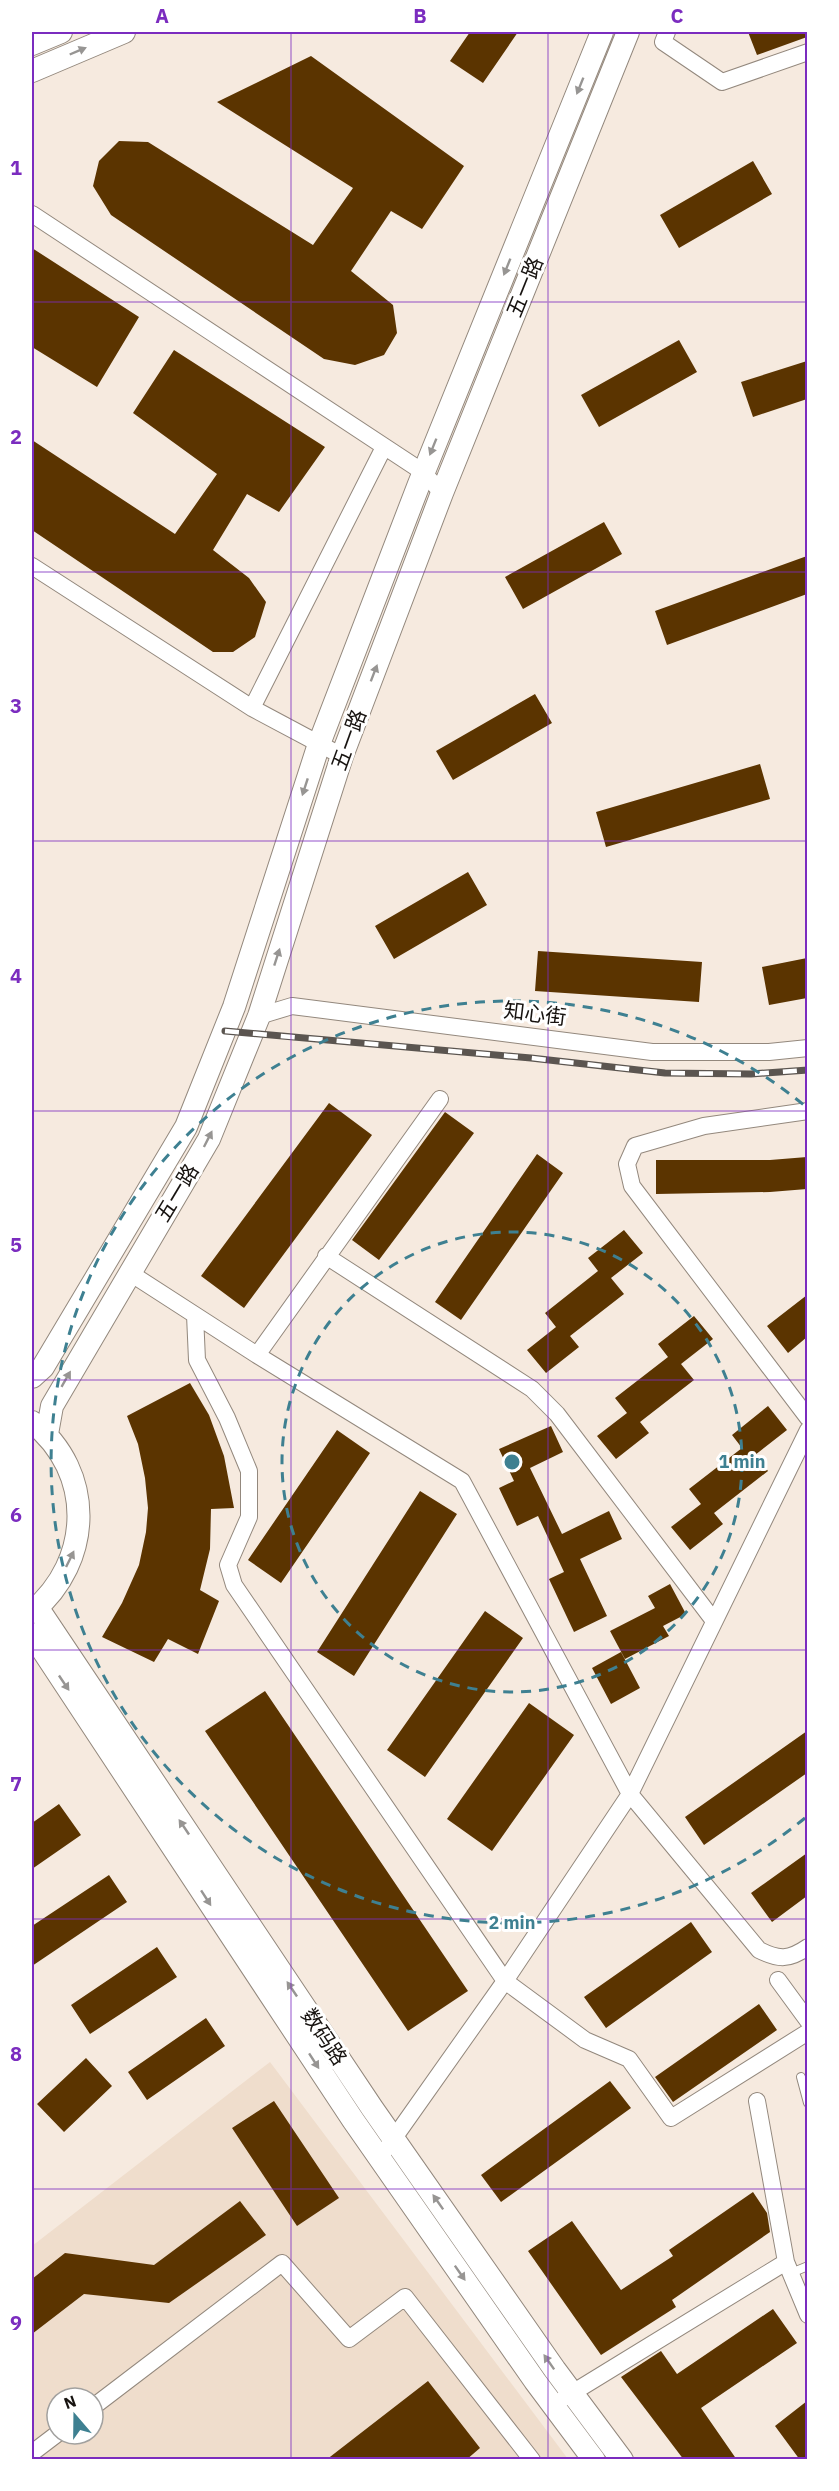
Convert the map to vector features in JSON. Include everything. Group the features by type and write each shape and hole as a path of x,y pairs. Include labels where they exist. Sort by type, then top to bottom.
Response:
{"main road":[{"path":"32,44 61,32"},
{"path":"32,71 124,32"},
{"name":"五一路","path":"32,1377 43,1367 186,1127 234,1007 319,744 423,472 602,32"},
{"name":"五一路","path":"39,1428 209,1139 259,1016 342,756 442,493 628,32"},
{"path":"34,1609 56,1588 75,1551 80,1509 70,1468 39,1428"},
{"name":"数码路","path":"34,1609 393,2139 622,2460"},
{"name":"数码路","path":"32,1634 380,2158 594,2460"}],"street":[{"path":"667,32 663,42 722,82 807,52"},
{"path":"32,214 423,472 442,493"},
{"path":"252,708 384,447"},
{"path":"32,566 252,708 342,756"},
{"name":"知心街","path":"259,1016 292,1006 652,1052 769,1052 807,1048"},
{"path":"257,1355 440,1099"},
{"path":"807,1111 704,1126 657,1139 634,1146 627,1164 632,1186 807,1418"},
{"path":"326,1256 532,1389 557,1414 714,1621"},
{"path":"130,1273 257,1355 462,1481 630,1794 759,1950 776,1959 797,1954 807,1947"},
{"path":"195,1315 197,1360 227,1418 249,1470 249,1517 228,1565 234,1585 505,1981 585,2040 628,2060 672,2118 807,2032"},
{"path":"380,2158 505,1981 630,1794 807,1430"},
{"path":"778,1980 807,2021"},
{"path":"757,2101 788,2267 807,2314"},
{"path":"105,2398 282,2263 349,2339 405,2297 532,2460"},
{"path":"553,2405 788,2267"},
{"path":"32,2453 45,2443"}],"lane":[{"path":"801,2077 807,2103"},
{"path":"788,2267 807,2266"}],"shaded area":[{"path":"270,2062 568,2459 32,2460 32,2246"}],"building":[{"path":"470,32 518,32 483,83 450,61"},
{"path":"748,32 807,32 807,37 757,55"},
{"path":"311,56 464,166 422,229 391,211 351,271 393,305 397,333 384,355 355,365 324,359 111,215 93,186 99,161 119,141 148,142 313,245 353,188 217,102"},
{"path":"753,161 772,194 679,248 660,215"},
{"path":"32,248 139,317 97,387 32,347"},
{"path":"679,340 697,372 599,427 581,395"},
{"path":"174,350 325,447 279,512 247,494 213,550 249,578 266,602 255,637 233,652 213,652 32,530 32,440 175,534 217,474 133,413"},
{"path":"807,361 807,399 753,417 741,382"},
{"path":"604,522 622,554 523,609 505,577"},
{"path":"807,556 807,594 667,645 655,611"},
{"path":"535,694 552,723 453,780 436,751"},
{"path":"760,764 770,799 606,847 596,812"},
{"path":"468,872 487,905 394,959 375,926"},
{"path":"538,951 702,962 699,1002 535,991"},
{"path":"807,958 807,998 769,1005 762,967"},
{"path":"329,1103 372,1135 244,1308 201,1276"},
{"path":"445,1112 474,1133 379,1260 352,1240"},
{"path":"537,1154 563,1173 461,1320 435,1302"},
{"path":"807,1157 807,1189 656,1194 656,1160 770,1160"},
{"path":"624,1230 643,1253 611,1278 624,1294 570,1336 579,1347 546,1373 527,1350 556,1327 545,1313 598,1271 588,1258"},
{"path":"807,1295 807,1337 788,1353 767,1326"},
{"path":"694,1316 713,1339 681,1364 694,1380 640,1422 649,1433 616,1459 597,1436 627,1413 615,1398 668,1357 658,1344"},
{"path":"190,1383 209,1415 224,1456 234,1508 211,1509 210,1549 200,1590 219,1601 198,1654 168,1639 154,1662 102,1637 122,1603 139,1565 146,1532 148,1508 145,1478 138,1444 127,1416"},
{"path":"768,1406 787,1430 755,1455 768,1471 714,1513 723,1524 690,1550 671,1527 701,1504 689,1489 742,1448 732,1435"},
{"path":"551,1426 563,1452 530,1468 562,1534 609,1511 622,1539 580,1559 607,1616 574,1632 549,1579 564,1572 538,1516 517,1526 499,1488 514,1481 499,1449"},
{"path":"337,1430 370,1453 281,1583 248,1560"},
{"path":"420,1491 457,1514 354,1676 317,1652"},
{"path":"670,1584 686,1614 663,1626 669,1636 625,1659 610,1631 655,1608 648,1596"},
{"path":"485,1611 523,1638 425,1777 387,1750"},
{"path":"621,1652 640,1688 611,1704 592,1668"},
{"path":"265,1691 468,1991 408,2031 205,1731"},
{"path":"529,1703 574,1735 492,1851 447,1819"},
{"path":"807,1731 807,1773 704,1845 685,1817"},
{"path":"59,1804 81,1835 32,1869 32,1823"},
{"path":"807,1853 807,1896 772,1922 751,1893"},
{"path":"109,1875 127,1902 32,1966 32,1926"},
{"path":"691,1922 712,1952 606,2028 584,1997"},
{"path":"157,1947 177,1977 90,2034 71,2005"},
{"path":"759,2004 777,2030 673,2102 655,2077"},
{"path":"206,2018 225,2046 147,2100 128,2072"},
{"path":"86,2058 112,2086 64,2132 37,2104"},
{"path":"610,2081 631,2108 501,2202 481,2175"},
{"path":"274,2101 339,2198 297,2226 232,2128"},
{"path":"753,2192 767,2213 770,2232 672,2300 676,2307 601,2355 528,2251 572,2221 621,2290 673,2256 669,2250"},
{"path":"240,2201 266,2235 169,2303 84,2294 32,2334 32,2279 65,2253 154,2265"},
{"path":"773,2309 797,2343 701,2408 737,2460 684,2460 621,2377 661,2351 677,2374"},
{"path":"428,2381 480,2448 466,2460 326,2460"},
{"path":"807,2401 807,2460 800,2460 775,2426"}],"railway":[{"path":"225,1031 531,1058 665,1073 751,1074 808,1070"}]}
